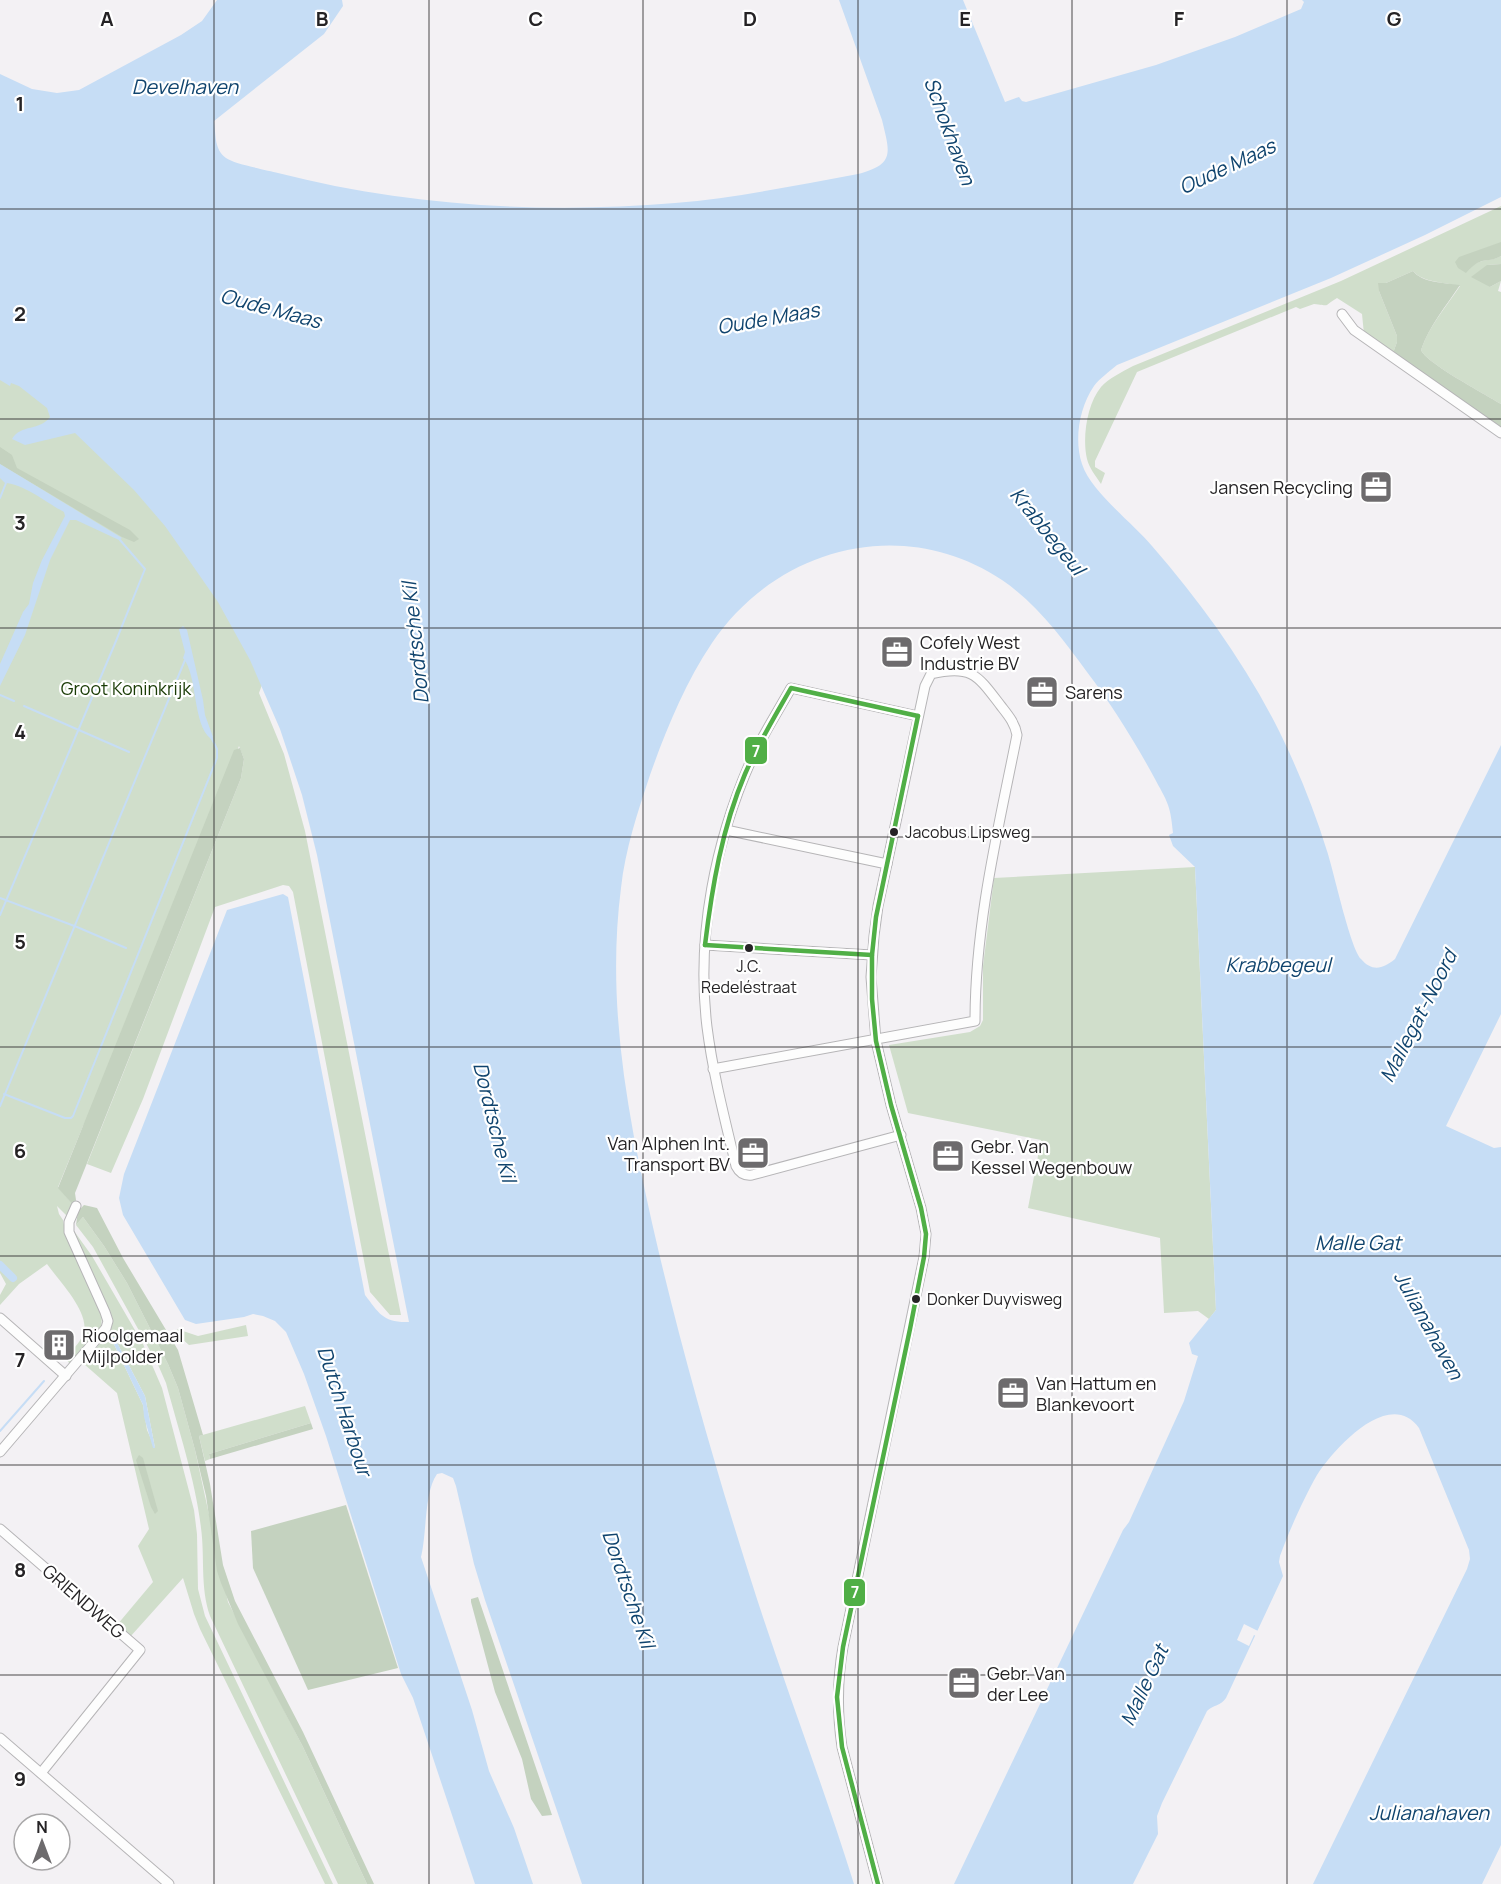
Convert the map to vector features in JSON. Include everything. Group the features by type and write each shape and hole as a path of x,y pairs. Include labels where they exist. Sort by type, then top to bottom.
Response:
{"street":[{"path":"1341,314 1354,330 1501,433"},
{"path":"713,1069 876,1041 975,1021 975,984 984,902 1017,735 1014,724 976,676 948,670 931,674 925,686 887,864 872,955 872,999 876,1041 926,1234 924,1257 843,1647 837,1697 842,1747 878,1884"},
{"path":"901,1135 766,1172 745,1175 740,1172 736,1166 713,1069 705,1005 705,945 710,898 726,830 754,756 791,688 918,716"},
{"path":"726,830 887,864"},
{"path":"705,945 872,955"},
{"path":"0,1452 102,1334 108,1321 69,1232 69,1222 76,1206"},
{"path":"0,1318 66,1376"},
{"name":"GRIENDWEG","path":"0,1529 140,1650 41,1773"},
{"path":"0,1738 169,1884"}],"green space":[{"path":"1501,206 1501,249 1500,243 1478,251 1472,266 1501,256 1501,264 1487,265 1490,287 1501,281 1498,291 1501,292 1501,404 1433,363 1421,350 1433,325 1460,286 1428,280 1413,271 1386,283 1380,283 1379,291 1397,336 1393,353 1364,334 1362,314 1337,298 1327,305 1314,304 1300,309 1296,307 1137,372 1095,461 1095,467 1105,473 1101,484 1088,462 1086,431 1092,402 1101,387 1112,378 1133,366 1341,281"},
{"path":"1501,242 1501,256 1480,262 1466,273 1458,268 1455,262 1459,257"},
{"path":"1501,264 1501,281 1490,287 1471,277 1487,265"},
{"path":"1413,271 1428,280 1460,285 1433,324 1421,350 1433,363 1501,404 1501,427 1393,353 1397,336 1378,283 1386,283"},
{"name":"Groot Koninkrijk","path":"0,367 73,420 184,539 263,682 259,693 284,754 305,831 401,1315 390,1315 370,1292 293,892 289,886 283,885 215,907 143,1099 111,1173 87,1164 241,778 244,759 239,746 90,1114 58,1187 74,1206 68,1217 57,1206 66,1235 102,1316 101,1328 70,1364 65,1358 83,1335 85,1327 83,1317 73,1298 47,1264 19,1284 0,1305 0,1295 6,1284 0,1273"},
{"path":"0,447 12,455 17,468 130,530 139,539 134,542 122,537 0,464"},
{"path":"240,748 244,759 241,778 75,1193 74,1206 58,1188 234,750"},
{"path":"1195,867 1216,1310 1209,1319 1198,1311 1164,1313 1160,1238 1028,1208 1041,1140 908,1113 889,1045 970,1032 980,1026 983,1020 983,966 994,878"},
{"path":"84,1205 97,1208 123,1258 178,1350 203,1435 199,1436 210,1484 223,1565 235,1601 303,1732 374,1884 367,1884 303,1747 238,1624 217,1571 206,1496 178,1388 127,1283 104,1246 83,1217 76,1225 78,1211"},
{"path":"83,1217 127,1283 168,1364 178,1388 195,1450 228,1602 303,1747 367,1884 338,1884 210,1616 205,1594 199,1510 166,1383 93,1247 76,1225"},
{"path":"74,1231 92,1256 143,1344 162,1388 194,1510 198,1589 205,1616 333,1884 325,1884 200,1629 183,1578 130,1637 117,1625 153,1582 138,1546 149,1529 117,1393 84,1364 110,1330","holes":["114,1337 145,1396 155,1448 147,1430 143,1405 111,1338"]},
{"path":"246,1325 248,1336 189,1345 181,1338 177,1329 198,1336"},
{"path":"305,1406 311,1423 209,1454 210,1459 205,1461 199,1436"},
{"path":"311,1423 313,1429 210,1459 209,1454"},
{"path":"139,1455 143,1458 158,1511 155,1514 136,1460"},
{"path":"346,1505 398,1668 308,1690 253,1568 251,1531"},
{"path":"478,1597 552,1815 542,1816 531,1799 522,1759 495,1692 471,1602 471,1599"}],"water":[{"path":"217,0 342,0 343,6 324,34 214,121 217,146 226,158 259,169 375,193 475,204 575,208 675,203 721,198 858,174 878,166 887,156 885,131 839,0 963,0 1005,102 1019,97 1026,102 1156,65 1235,37 1301,9 1304,2 1302,0 1501,0 1501,197 1331,278 1117,365 1094,386 1085,404 1078,435 1082,464 1087,475 1103,496 1144,537 1186,587 1233,652 1261,698 1303,784 1327,851 1352,940 1361,959 1369,966 1382,967 1395,959 1501,745 1501,1014 1446,1126 1494,1148 1501,1147 1501,1845 1482,1884 1313,1884 1470,1559 1469,1550 1419,1428 1407,1417 1393,1414 1378,1418 1363,1426 1336,1451 1317,1475 1280,1556 1279,1562 1283,1576 1226,1698 1222,1703 1207,1711 1162,1803 1157,1816 1158,1834 1133,1884 954,1884 1123,1530 1129,1522 1184,1401 1198,1356 1192,1354 1189,1343 1216,1310 1195,867 1173,846 1169,835 1173,833 1167,802 1131,738 1105,697 1059,634 1038,611 1002,580 964,560 924,548 884,546 844,551 806,563 771,583 739,610 712,643 677,707 645,789 626,859 617,934 616,980 624,1072 630,1117 659,1253 705,1427 743,1556 854,1884 582,1884 485,1600 456,1486 453,1478 442,1473 437,1474 430,1491 421,1557 472,1710 489,1771 514,1828 533,1884 475,1884 413,1698 401,1674 326,1436 286,1332 275,1321 253,1314 196,1324 185,1320 123,1215 119,1198 124,1174 227,910 283,894 288,897 365,1295 378,1312 387,1319 409,1322 317,855 302,795 280,729 250,660 218,602 165,526 134,490 75,433 25,445 12,439 20,431 41,424 50,417 47,408 19,386 11,383 10,386 0,380 0,74 32,89 57,93 79,90 181,35 202,21"},
{"path":"0,464 122,538 119,540 76,520 70,520 50,560 25,635 0,686 0,664 23,612 29,604 33,583 42,560 65,516 64,512 28,490 5,483 0,478"},
{"path":"183,626 187,630 205,715 213,737 211,739 201,722 191,676 183,658 185,652 179,629"},
{"path":"114,1337 145,1396 155,1448 153,1448 144,1417 143,1405 111,1338"}],"pier":[{"path":"1244,1624 1260,1632 1258,1637 1254,1635 1249,1646 1237,1640"}],"waterway":[{"path":"0,498 6,483"},
{"path":"0,915 145,569 120,540"},
{"path":"0,1106 185,660"},
{"path":"0,695 14,701"},
{"path":"24,706 129,752"},
{"path":"4,1094 65,1118 73,1116 217,758 217,749 211,737"},
{"path":"0,898 126,948"},
{"path":"0,1265 13,1278"},
{"path":"0,1431 44,1381"}],"transit line":[{"name":"7","path":"705,945 719,858 737,794 755,752 791,688 918,716"},
{"name":"7","path":"878,1884 842,1747 837,1697 843,1647 910,1329 924,1257 926,1234 876,1041 872,999 872,955 876,917 918,716"},
{"name":"7","path":"705,945 872,955"}],"place":[{"name":"Jansen Recycling","path":"1376,487"},
{"name":"Cofely West Industrie BV","path":"897,652"},
{"name":"Sarens","path":"1042,692"},
{"name":"Jacobus Lipsweg","path":"894,832"},
{"name":"J.C. Redeléstraat","path":"749,948"},
{"name":"Van Alphen Int. Transport BV","path":"753,1153"},
{"name":"Gebr. Van Kessel Wegenbouw","path":"948,1156"},
{"name":"Donker Duyvisweg","path":"916,1299"},
{"name":"Rioolgemaal Mijlpolder","path":"59,1345"},
{"name":"Van Hattum en Blankevoort","path":"1013,1393"},
{"name":"Gebr. Van der Lee","path":"964,1683"}],"water label":[{"name":"Develhaven","path":"185,86"},
{"name":"Schokhaven","path":"950,131"},
{"name":"Oude Maas","path":"1227,166"},
{"name":"Oude Maas","path":"271,308"},
{"name":"Oude Maas","path":"768,318"},
{"name":"Krabbegeul","path":"1048,531"},
{"name":"Dordtsche Kil","path":"415,643"},
{"name":"Krabbegeul","path":"1278,964"},
{"name":"Mallegat-Noord","path":"1418,1016"},
{"name":"Dordtsche Kil","path":"495,1122"},
{"name":"Malle Gat","path":"1358,1242"},
{"name":"Julianahaven","path":"1429,1325"},
{"name":"Dutch Harbour","path":"345,1411"},
{"name":"Dordtsche Kil","path":"629,1589"},
{"name":"Malle Gat","path":"1144,1685"},
{"name":"Julianahaven","path":"1429,1812"}]}
